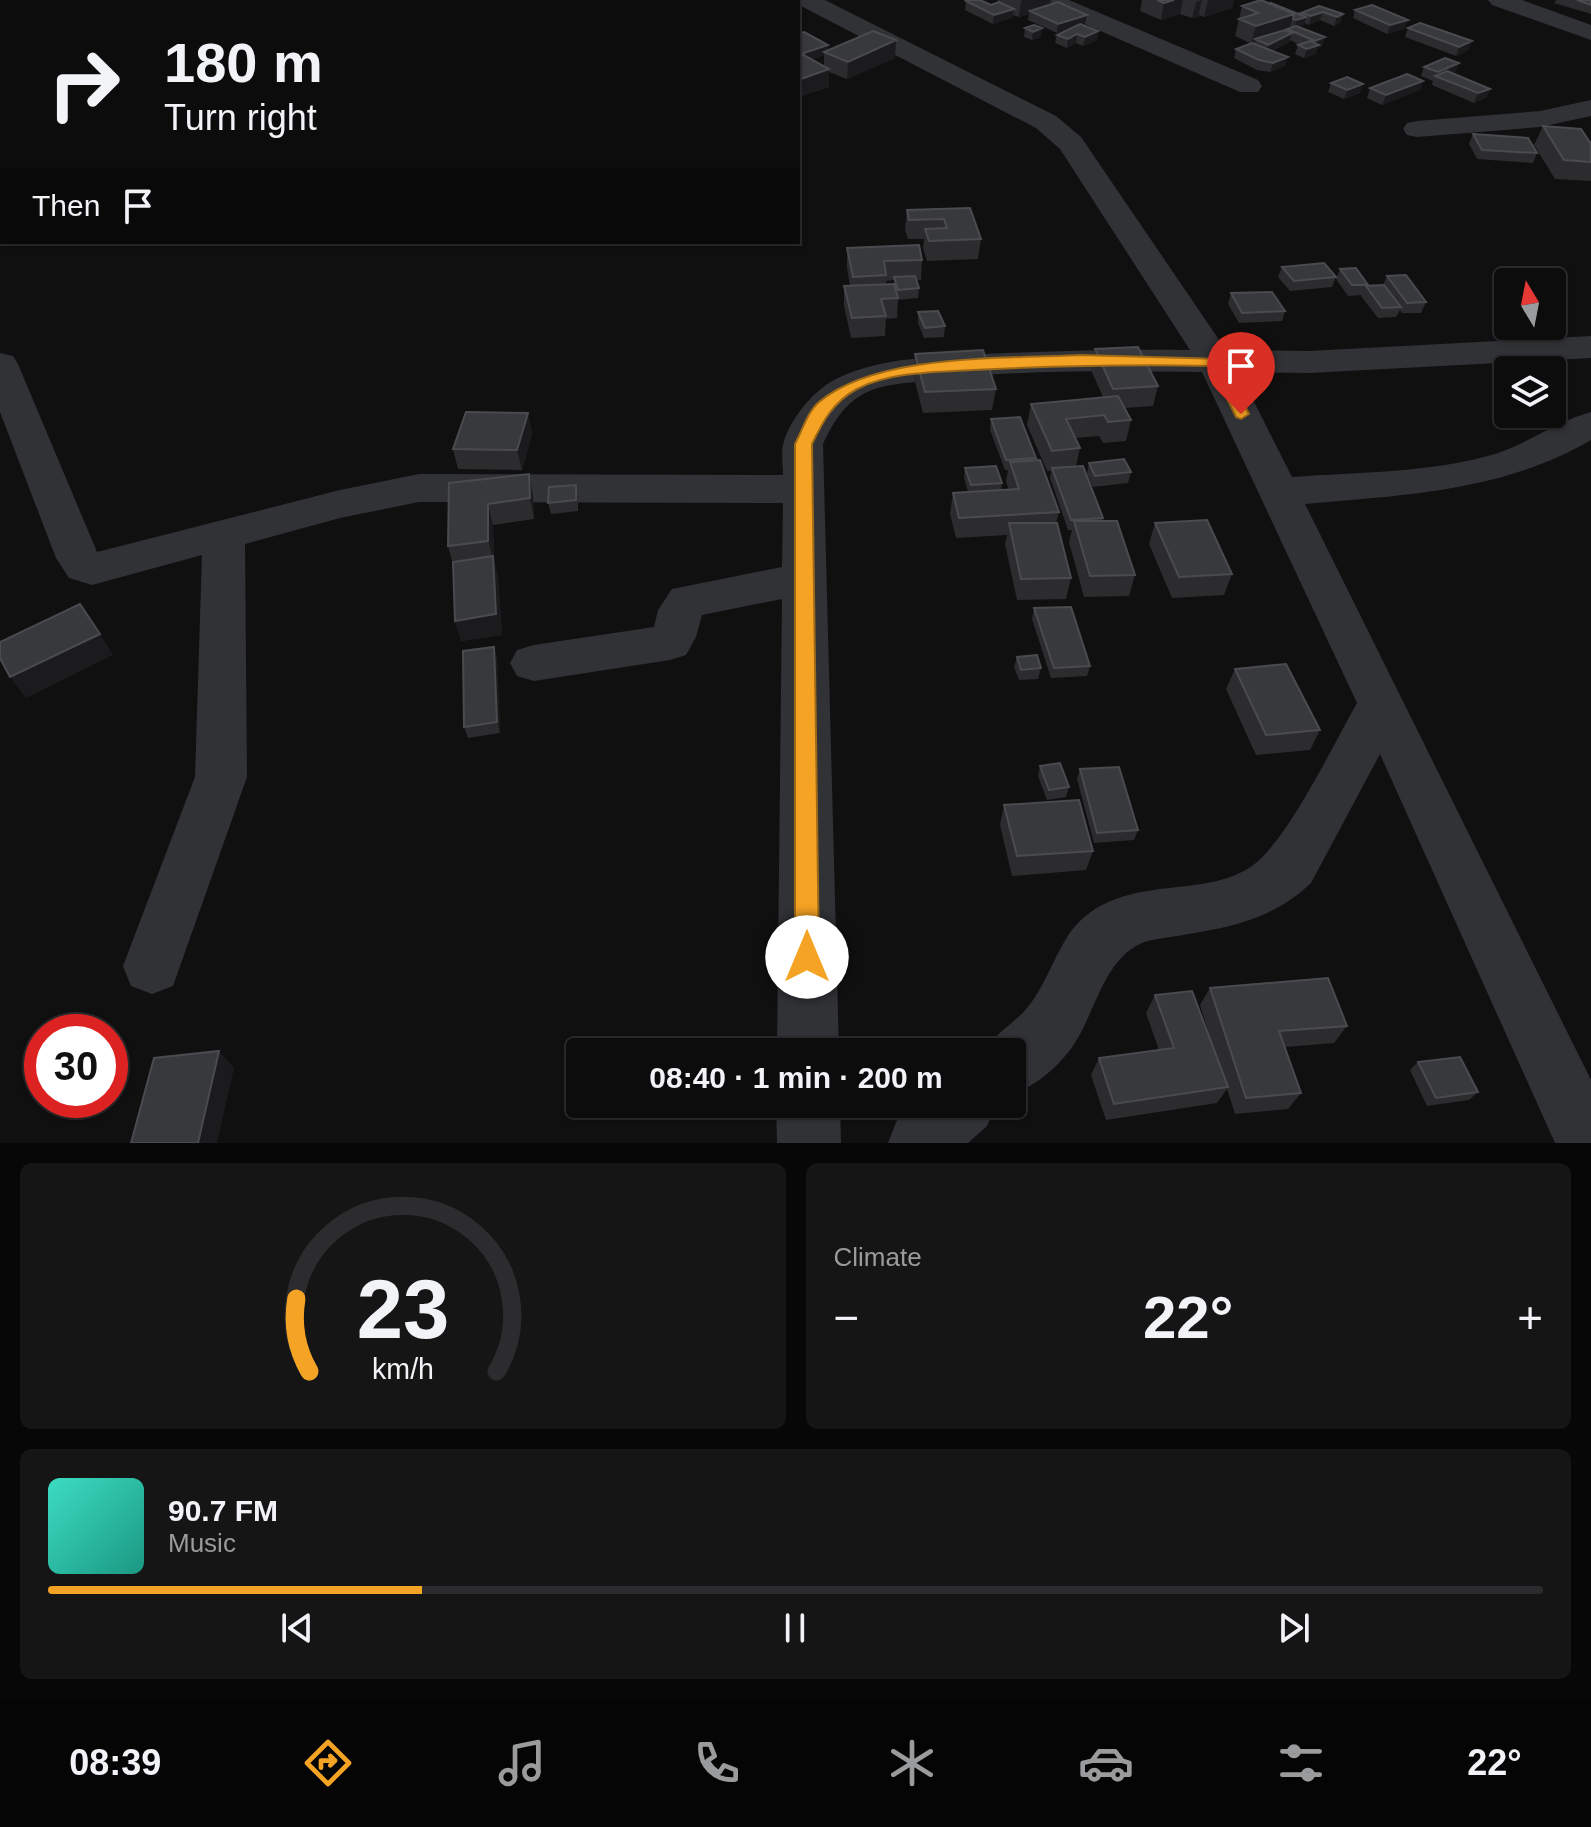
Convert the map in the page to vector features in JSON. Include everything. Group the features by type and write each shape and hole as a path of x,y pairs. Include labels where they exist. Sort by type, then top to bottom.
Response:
{"street":[{"path":"807,0 1056,129 1071,143 1216,362 1382,704 1588,1143"},
{"path":"1049,0 1249,86"},
{"path":"1500,0 1591,33"},
{"path":"1417,129 1540,119 1591,108"},
{"path":"808,1038 803,444 822,407 852,385 884,375 948,367 1080,360 1216,362 1404,359 1591,347"},
{"path":"0,364 84,567 100,569 340,504 419,488 804,489"},
{"path":"1279,492 1460,475 1493,468 1533,455 1591,424"},
{"path":"152,966 221,777 224,536"},
{"path":"534,663 670,642 675,637 682,606 688,601 805,579"},
{"path":"1026,1051 1049,1029 1091,954 1110,929 1148,916 1239,900 1273,884 1292,866 1382,704"},
{"path":"808,1118 809,1143"},
{"path":"920,1143 949,1118"}],"building":[{"path":"980,0 991,5 999,2 1014,9 994,15 966,1"},
{"path":"1261,0 1294,14 1256,26 1239,19 1258,13 1242,6"},
{"path":"1058,2 1087,15 1058,24 1030,11"},
{"path":"1271,3 1306,17 1293,19 1294,14"},
{"path":"1372,5 1408,20 1390,25 1355,10"},
{"path":"1319,6 1343,14 1337,17 1323,12 1311,16 1301,13"},
{"path":"1420,23 1472,41 1459,47 1408,28"},
{"path":"1080,24 1098,31 1085,37 1077,34 1068,39 1057,35"},
{"path":"1034,25 1042,28 1033,32 1025,28"},
{"path":"1296,26 1325,37 1315,41 1287,29"},
{"path":"1285,30 1292,33 1268,45 1255,39"},
{"path":"873,31 896,40 848,62 824,52"},
{"path":"804,32 828,45 801,54 800,33"},
{"path":"1310,41 1319,45 1307,49 1298,45"},
{"path":"1252,43 1288,57 1273,63 1236,49"},
{"path":"800,53 829,69 800,79"},
{"path":"1445,58 1459,63 1438,72 1424,67"},
{"path":"1447,71 1490,89 1478,93 1435,76"},
{"path":"1407,74 1423,81 1386,95 1370,88"},
{"path":"1347,77 1363,84 1347,90 1331,83"},
{"path":"1543,126 1581,129 1591,144 1591,162 1564,160"},
{"path":"1473,134 1528,138 1537,153 1482,150"},
{"path":"970,208 981,239 929,241 925,229 947,228 944,219 909,220 907,210"},
{"path":"919,245 922,260 884,261 886,275 853,277 847,248"},
{"path":"1324,263 1336,277 1294,281 1282,267"},
{"path":"1356,268 1368,285 1352,285 1340,269"},
{"path":"1406,275 1426,302 1407,303 1387,276"},
{"path":"915,276 919,288 898,290 894,277"},
{"path":"894,284 898,298 881,299 886,316 852,318 844,286"},
{"path":"1384,285 1401,307 1382,308 1366,286"},
{"path":"1272,292 1285,311 1242,313 1231,293"},
{"path":"938,311 945,326 925,328 918,312"},
{"path":"1138,347 1158,386 1113,389 1095,349"},
{"path":"983,350 996,389 925,392 915,354"},
{"path":"1118,396 1131,420 1108,422 1104,415 1066,419 1080,448 1052,451 1031,404"},
{"path":"466,412 528,413 517,450 453,449"},
{"path":"1020,417 1036,458 1006,460 991,419"},
{"path":"1124,459 1131,472 1095,476 1089,463"},
{"path":"1040,460 1059,512 959,518 953,493 1019,489 1010,462"},
{"path":"996,466 1002,483 971,485 965,468"},
{"path":"1083,466 1103,518 1071,520 1052,468"},
{"path":"529,474 530,498 488,504 488,541 448,546 449,483"},
{"path":"576,485 576,500 548,503 549,487"},
{"path":"1207,520 1232,574 1179,577 1155,523"},
{"path":"1074,521 1117,521 1135,575 1090,576"},
{"path":"1009,523 1057,523 1071,578 1021,579"},
{"path":"493,556 496,614 455,621 453,562"},
{"path":"80,604 100,634 10,677 0,658 0,642"},
{"path":"1071,607 1090,666 1054,668 1034,608"},
{"path":"494,647 497,722 464,727 463,651"},
{"path":"1037,655 1041,668 1021,670 1017,657"},
{"path":"1286,664 1320,730 1266,735 1235,669"},
{"path":"1060,763 1069,787 1049,790 1040,766"},
{"path":"1119,767 1138,830 1097,833 1080,769"},
{"path":"1079,800 1093,851 1017,856 1004,805"},
{"path":"1328,978 1347,1026 1279,1031 1301,1093 1246,1098 1210,988"},
{"path":"1192,991 1228,1087 1114,1104 1099,1058 1174,1048 1155,995"},
{"path":"219,1051 198,1143 131,1143 154,1058"},
{"path":"1460,1057 1478,1092 1436,1098 1418,1062"}],"route":[{"path":"807,957 803,444 822,407 852,385 884,375 948,367 1138,360 1216,362 1241,414"}]}
